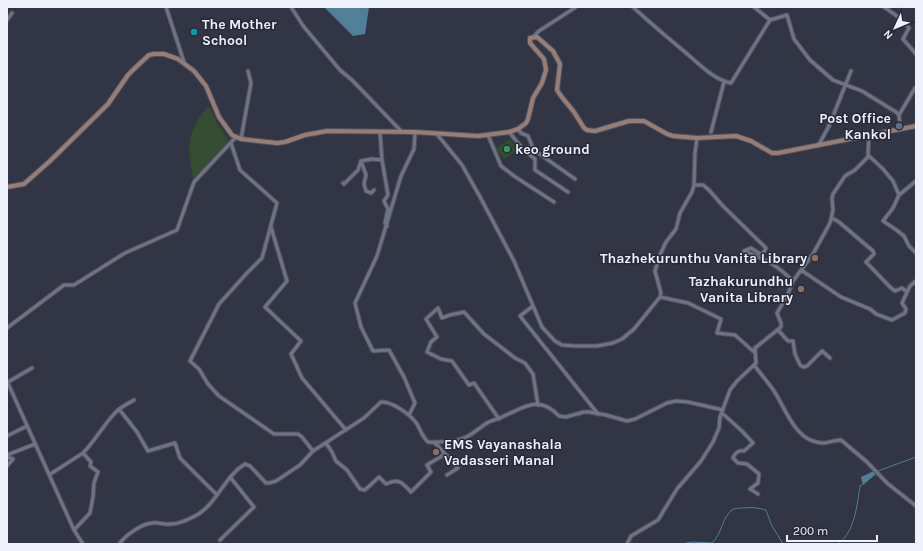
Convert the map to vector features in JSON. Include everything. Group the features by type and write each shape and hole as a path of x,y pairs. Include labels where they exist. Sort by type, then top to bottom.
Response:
{"main road":[{"path":"7,187 24,184 50,161 108,104 128,75 149,55 157,53 164,54 184,62 194,71 206,86 220,117 229,131 236,137 277,144 318,132 416,132 488,135 518,129 526,123 533,98 546,75 546,64 530,43 530,38 534,37 537,37 547,45 557,57 560,64 557,90 587,130 595,131 629,121 644,121 667,134 697,138 736,136 751,141 768,151 778,153 916,126"}],"street":[{"path":"166,7 184,62"},
{"path":"291,7 304,27 340,70 352,80 402,132"},
{"path":"534,37 539,31 576,7"},
{"path":"633,7 657,30 696,62 724,82 731,83 770,20 788,16 794,39 810,60 833,80 847,84 873,97 899,115"},
{"path":"754,7 770,20"},
{"path":"884,7 905,22 908,26 909,28 903,38 916,54"},
{"path":"7,20 12,13"},
{"path":"241,138 251,83 248,71"},
{"path":"818,146 829,126 851,71"},
{"path":"711,132 724,82"},
{"path":"900,129 899,115 915,88"},
{"path":"518,129 521,133 528,136 534,150 575,179"},
{"path":"380,132 382,160 388,195 384,201 388,209 385,223 387,226"},
{"path":"409,415 415,403 404,377 389,350 373,351 361,327 355,303 377,256 402,176 414,149 416,132"},
{"path":"509,132 524,150 535,159 534,170 568,192"},
{"path":"436,133 462,164 479,195 514,261 542,327 554,341 562,345 597,346 613,343 622,339 634,329 660,297 661,293 655,270 666,242 676,229 680,213 690,198 694,185 694,153 697,138"},
{"path":"488,135 501,166 554,202"},
{"path":"627,544 631,536 658,520 677,488 701,461 713,442 719,428 722,411 730,390 737,381 756,363 754,348 781,327 777,313 787,296 793,281 813,254 832,218 834,210 832,198 839,183 869,156 869,135"},
{"path":"7,328 64,285 74,285 125,253 177,230 194,182 236,137"},
{"path":"231,143 240,170 277,203 262,258 219,304 190,361 199,369 208,384 218,396 274,434 298,434 313,451"},
{"path":"869,156 883,169 892,181 899,195"},
{"path":"361,161 372,159 382,160"},
{"path":"343,183 344,184 358,170 361,161"},
{"path":"361,161 366,175 364,184 366,191 371,193 374,190"},
{"path":"916,181 899,195 893,208 883,222 904,236 909,246 916,253"},
{"path":"694,185 703,185 709,190 723,206 766,248 762,255 752,248 744,251 771,262 793,281"},
{"path":"832,218 839,222 873,251 874,254 866,262 890,287 895,290 902,288 907,292"},
{"path":"271,225 287,281 265,307 301,341 292,354 302,378 346,430"},
{"path":"801,270 841,297 892,320 905,313 906,309 902,303 910,286 916,281"},
{"path":"660,297 688,303 721,319 717,333 735,335 754,352"},
{"path":"533,306 520,316 598,414"},
{"path":"499,418 474,383 469,385 452,361 440,359 427,352 431,342 437,337 426,319 438,308 442,318 464,312 484,334 525,363 533,374 538,405"},
{"path":"778,330 788,341 793,341 795,354 800,365 803,367 807,366 822,351 830,358"},
{"path":"754,365 772,388 790,419 801,432 812,441 823,443 841,440 867,462 887,483 916,506"},
{"path":"32,368 7,382 9,390 74,530 83,544"},
{"path":"49,475 83,453 119,409 134,400"},
{"path":"119,544 124,538 150,523 170,524 193,518 217,495 230,477 245,464 250,466 263,480 269,483 282,478 300,465 313,451 368,415 381,402 384,401 409,415 416,422 425,439 429,442 458,440 468,437 488,423 532,404 545,406 559,416 566,417 584,412 627,421 635,419 667,403 676,401 688,402 722,411 742,430 752,443 744,451 738,451 733,458 738,463 747,464 759,474 758,483 750,489 758,494"},
{"path":"119,409 137,432 148,451 175,443 180,458 217,495"},
{"path":"7,436 27,426"},
{"path":"434,442 458,468 447,475"},
{"path":"326,443 336,461 346,470 360,489 365,490 379,477 386,484 397,480 405,485 411,492 431,472 427,465 445,454"},
{"path":"7,456 35,444"},
{"path":"74,530 90,512 94,482 98,472 90,466 91,462 83,453"},
{"path":"7,456 13,459 7,466"},
{"path":"220,540 254,507 230,477"}],"green space":[{"path":"209,106 217,123 230,142 196,177 193,178 189,148 190,139 196,123"},
{"name":"keo ground","path":"510,139 518,150 504,159 496,148"}],"water":[{"path":"324,7 369,7 365,34 353,36"},
{"path":"874,471 876,474 863,485 861,477"}],"waterway":[{"path":"878,471 916,457"},
{"path":"838,544 844,539 852,525 860,486 863,484"},
{"path":"682,544 692,542 712,543 718,535 729,513 732,510 739,508 758,508 766,510 771,524 783,544"}],"place":[{"name":"The Mother School","path":"194,32"},
{"name":"Post Office Kankol","path":"899,126"},
{"name":"keo ground","path":"507,149"},
{"name":"Thazhekurunthu Vanita Library","path":"815,258"},
{"name":"Tazhakurundhu Vanita Library","path":"801,289"},
{"name":"EMS Vayanashala Vadasseri Manal","path":"436,452"}]}
